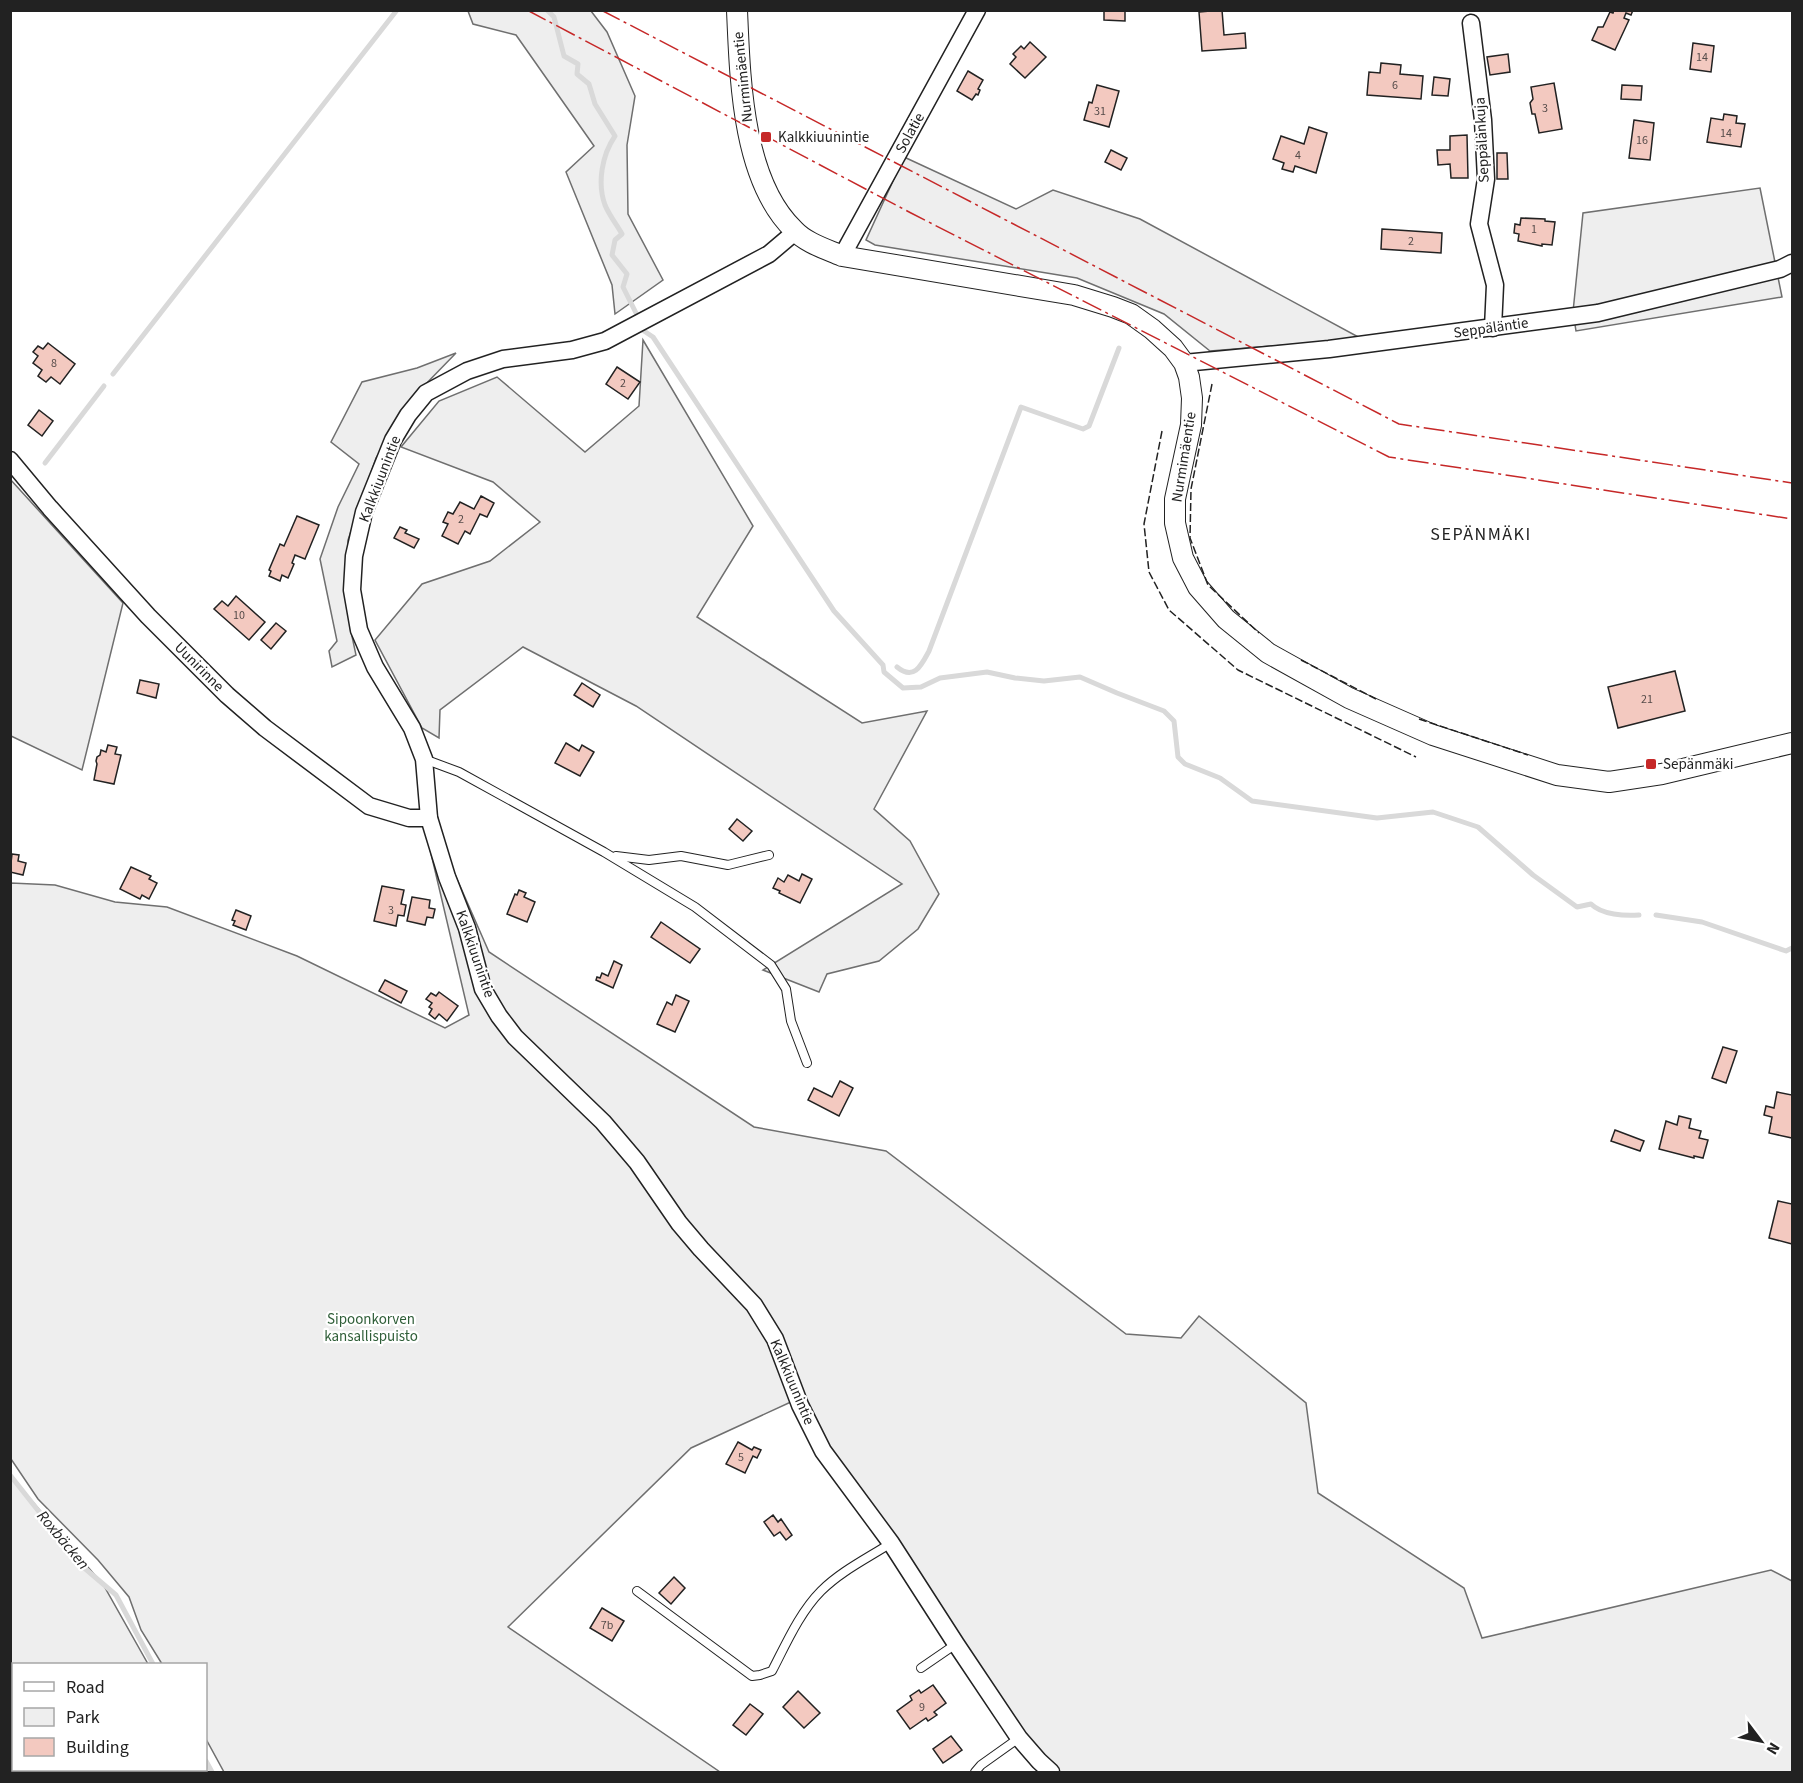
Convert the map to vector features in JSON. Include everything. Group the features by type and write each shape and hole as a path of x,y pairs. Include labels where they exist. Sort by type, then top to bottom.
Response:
{"street":[{"name":"Nurmimäentie","path":"737,10 741,82 755,160 766,194 795,232 842,256 1074,296 1113,307 1131,314 1173,348 1184,363 1192,398 1191,425 1175,499 1175,523 1183,558 1198,587 1226,619 1268,653 1349,698 1433,735 1557,775 1609,782 1662,774 1792,743"},
{"name":"Solatie","path":"842,256 977,10"},
{"name":"Seppälänkuja","path":"1471,23 1483,120 1486,179 1479,224 1495,285 1493,328"},
{"name":"Kalkkiuunintie","path":"795,232 768,254 605,341 572,350 503,359 467,371 426,393 408,415 393,440 364,512 354,556 352,590 359,630 375,668 412,728 424,759 429,818 447,877 467,928 483,989 515,1037 603,1122 637,1162 679,1223 701,1250 754,1305 775,1339 801,1405 823,1451 891,1543 1019,1738 1051,1773"},
{"name":"Seppäläntie","path":"1184,363 1329,349 1598,313 1780,269 1792,263"},
{"name":"Uunirinne","path":"10,460 65,525 148,616 265,728 369,806 409,818 429,818"}],"lane":[{"path":"424,759 459,772 604,852 695,907 771,965 786,989 791,1021 807,1063"},
{"path":"604,852 618,857 649,861 681,856 728,865 769,855"},
{"path":"637,1591 752,1676 760,1675 772,1671 806,1611 821,1591 844,1572 891,1543"},
{"path":"921,1668 956,1644"},
{"path":"975,1773 981,1765 1019,1738"}],"green space":[{"path":"468,11 591,11 607,32 635,96 627,145 628,214 663,280 615,314 612,285 566,172 594,146 516,35 473,24"},
{"path":"904,157 1016,209 1053,190 1140,219 1362,339 1210,351 1164,314 1077,278 875,245 866,240"},
{"path":"1760,188 1782,297 1576,331 1573,312 1583,213"},
{"path":"643,340 753,526 697,617 862,723 927,711 874,809 910,841 939,894 918,929 879,961 827,974 819,992 763,970 902,884 636,706 523,647 440,710 439,738 422,728 375,640 422,584 490,561 540,522 493,482 401,447 439,401 497,377 585,452 639,406"},
{"path":"456,353 422,388 376,458 348,540 350,627 356,655 332,667 329,651 337,641 320,559 338,507 359,464 331,442 362,382 417,368"},
{"path":"10,479 123,603 82,770 11,736"},
{"name":"Sipoonkorven kansallispuisto","path":"439,838 489,952 754,1127 886,1151 1126,1334 1181,1338 1199,1316 1306,1403 1318,1493 1464,1588 1482,1638 1771,1570 1792,1581 1792,1772 1052,1772 793,1401 691,1448 508,1627 720,1772 224,1772 207,1741 207,1663 161,1663 141,1630 129,1597 98,1560 38,1499 11,1459 11,883 55,885 115,902 167,907 297,956 445,1028 469,1015 429,845"},
{"path":"10,1475 104,1586 147,1663 12,1663 12,1771 207,1772 11,1772"}],"building":[{"path":"1104,10 1125,10 1125,21 1104,20"},
{"path":"1222,10 1224,35 1245,33 1246,48 1202,51 1199,12"},
{"path":"1614,10 1633,10 1631,15 1626,13 1624,18 1629,20 1615,50 1592,40 1598,27 1603,27 1610,12 1613,13"},
{"path":"1030,42 1046,57 1025,78 1010,64 1016,57 1013,54 1021,46 1024,49"},
{"path":"1693,43 1714,46 1711,72 1690,69"},
{"path":"1508,54 1510,72 1490,75 1487,57"},
{"path":"1381,63 1401,65 1400,74 1423,76 1421,99 1367,95 1369,72 1380,73"},
{"path":"968,71 983,80 978,89 980,90 978,95 976,94 972,100 957,91"},
{"path":"1434,77 1450,79 1448,96 1432,95"},
{"path":"1554,83 1562,129 1539,133 1530,103 1533,99 1531,87"},
{"path":"1097,85 1119,91 1109,127 1084,120"},
{"path":"1622,85 1642,86 1641,100 1621,99"},
{"path":"1724,114 1737,116 1736,123 1745,124 1741,147 1707,142 1711,118 1723,120"},
{"path":"1634,120 1654,123 1650,160 1629,158"},
{"path":"1309,127 1327,133 1316,173 1295,166 1293,172 1282,169 1284,163 1273,159 1281,136 1304,144"},
{"path":"1467,135 1468,178 1451,178 1450,164 1438,165 1437,150 1450,150 1450,136"},
{"path":"1111,150 1127,158 1121,170 1105,162"},
{"path":"1497,153 1507,153 1508,179 1497,179"},
{"path":"1521,218 1545,219 1545,221 1555,222 1552,245 1542,244 1542,246 1518,241 1519,234 1514,233 1515,224 1520,225"},
{"path":"1382,229 1442,233 1441,253 1381,249"},
{"path":"48,343 75,364 60,384 51,377 46,382 38,376 42,370 33,363 38,356 33,352 38,346 43,349"},
{"path":"617,367 640,382 628,399 606,384"},
{"path":"39,410 53,421 42,436 28,425"},
{"path":"481,496 494,503 487,517 480,514 470,534 465,531 458,544 442,536 448,524 443,522 448,512 453,514 460,502 474,509"},
{"path":"297,516 319,525 305,559 295,555 288,578 282,575 280,581 269,576 271,571 269,570 280,544 284,546"},
{"path":"400,527 407,530 405,533 419,539 414,548 394,538"},
{"path":"236,596 265,622 249,640 214,609 222,601 228,606"},
{"path":"276,623 286,631 271,649 261,640"},
{"path":"1675,671 1685,711 1618,728 1608,687"},
{"path":"140,680 159,684 156,698 137,693"},
{"path":"582,683 600,695 593,707 574,695"},
{"path":"566,743 579,751 582,745 594,752 580,776 555,763"},
{"path":"108,745 117,747 115,754 121,755 114,784 94,780 97,757 101,750 106,752"},
{"path":"737,819 752,831 743,841 729,829"},
{"path":"12,854 19,855 18,861 26,863 23,875 10,872"},
{"path":"131,867 151,876 149,879 157,883 149,899 142,895 140,899 120,889"},
{"path":"802,874 812,879 800,903 773,888 778,878 784,882 788,875 799,881"},
{"path":"382,886 404,890 401,904 406,905 404,916 398,915 396,926 374,921"},
{"path":"519,890 526,893 524,897 535,902 527,922 507,914"},
{"path":"412,897 430,900 429,908 435,909 433,918 427,917 425,925 407,921"},
{"path":"236,910 251,916 246,930 233,925 235,921 232,920"},
{"path":"661,922 700,949 690,963 651,937"},
{"path":"614,961 622,965 613,988 596,980 602,973 608,976"},
{"path":"385,980 407,991 401,1003 379,991"},
{"path":"439,992 458,1006 447,1021 439,1014 435,1019 429,1014 432,1009 429,1007 432,1003 426,999 431,993 436,996"},
{"path":"676,995 689,1001 675,1032 657,1024 667,1002 672,1005"},
{"path":"1723,1047 1737,1051 1726,1083 1712,1078"},
{"path":"840,1081 853,1088 839,1116 808,1100 814,1088 832,1097"},
{"path":"1777,1092 1792,1095 1792,1138 1769,1133 1772,1117 1764,1115 1766,1106 1774,1108"},
{"path":"1679,1116 1691,1119 1689,1128 1701,1131 1699,1138 1708,1140 1703,1158 1694,1156 1694,1158 1659,1149 1666,1121 1677,1125"},
{"path":"1615,1130 1644,1141 1640,1151 1611,1141"},
{"path":"1778,1201 1792,1204 1792,1244 1769,1238"},
{"path":"738,1442 752,1450 754,1447 761,1450 757,1458 753,1456 745,1473 726,1464"},
{"path":"773,1515 778,1522 781,1519 792,1535 786,1540 780,1532 774,1536 764,1522"},
{"path":"674,1577 685,1588 671,1604 659,1593"},
{"path":"602,1608 624,1621 612,1641 590,1628"},
{"path":"933,1685 946,1703 934,1712 937,1715 928,1721 926,1718 910,1729 897,1711 912,1700 910,1696 919,1690 921,1693"},
{"path":"798,1691 820,1713 804,1728 783,1707"},
{"path":"750,1704 763,1714 746,1735 733,1725"},
{"path":"951,1736 962,1750 943,1763 933,1749"}],"waterway":[{"path":"113,374 397,10"},
{"path":"547,10 554,17 564,56 578,64 577,74 589,84 595,104 615,136 604,160 601,188 605,205 622,234 615,240 612,255 627,274 623,287 637,315"},
{"path":"644,331 653,337 834,611 883,665 884,672 903,688 921,687 940,678 987,672 1044,681 1080,677 1164,711 1174,721 1178,757 1185,764 1220,778 1252,801 1377,818 1433,812 1478,827 1533,875 1577,907 1591,904 1607,913 1639,915"},
{"path":"897,667 908,673 912,672 920,666 929,651 1021,407 1083,429 1089,426 1119,348"},
{"path":"45,463 104,386"},
{"path":"1656,915 1702,922 1786,951 1792,948"},
{"name":"Roxbäcken","path":"10,1475 82,1566 116,1595 152,1663"},
{"name":"Roxbäcken","path":"207,1763 212,1772"}],"fence":[{"path":"1212,384 1191,489 1190,538 1208,585 1259,633"},
{"path":"1162,431 1144,524 1149,572 1169,610 1238,670 1416,757"},
{"path":"1301,660 1376,699"},
{"path":"1419,719 1528,755"}],"power":[{"path":"527,10 911,213 1389,457 1792,519"},
{"path":"601,10 1399,424 1792,483"}],"place":[{"name":"Kalkkiuunintie","path":"766,137"},
{"name":"Sepänmäki","path":"1651,764"}],"district":[{"name":"SEPÄNMÄKI","path":"1481,534"}]}
